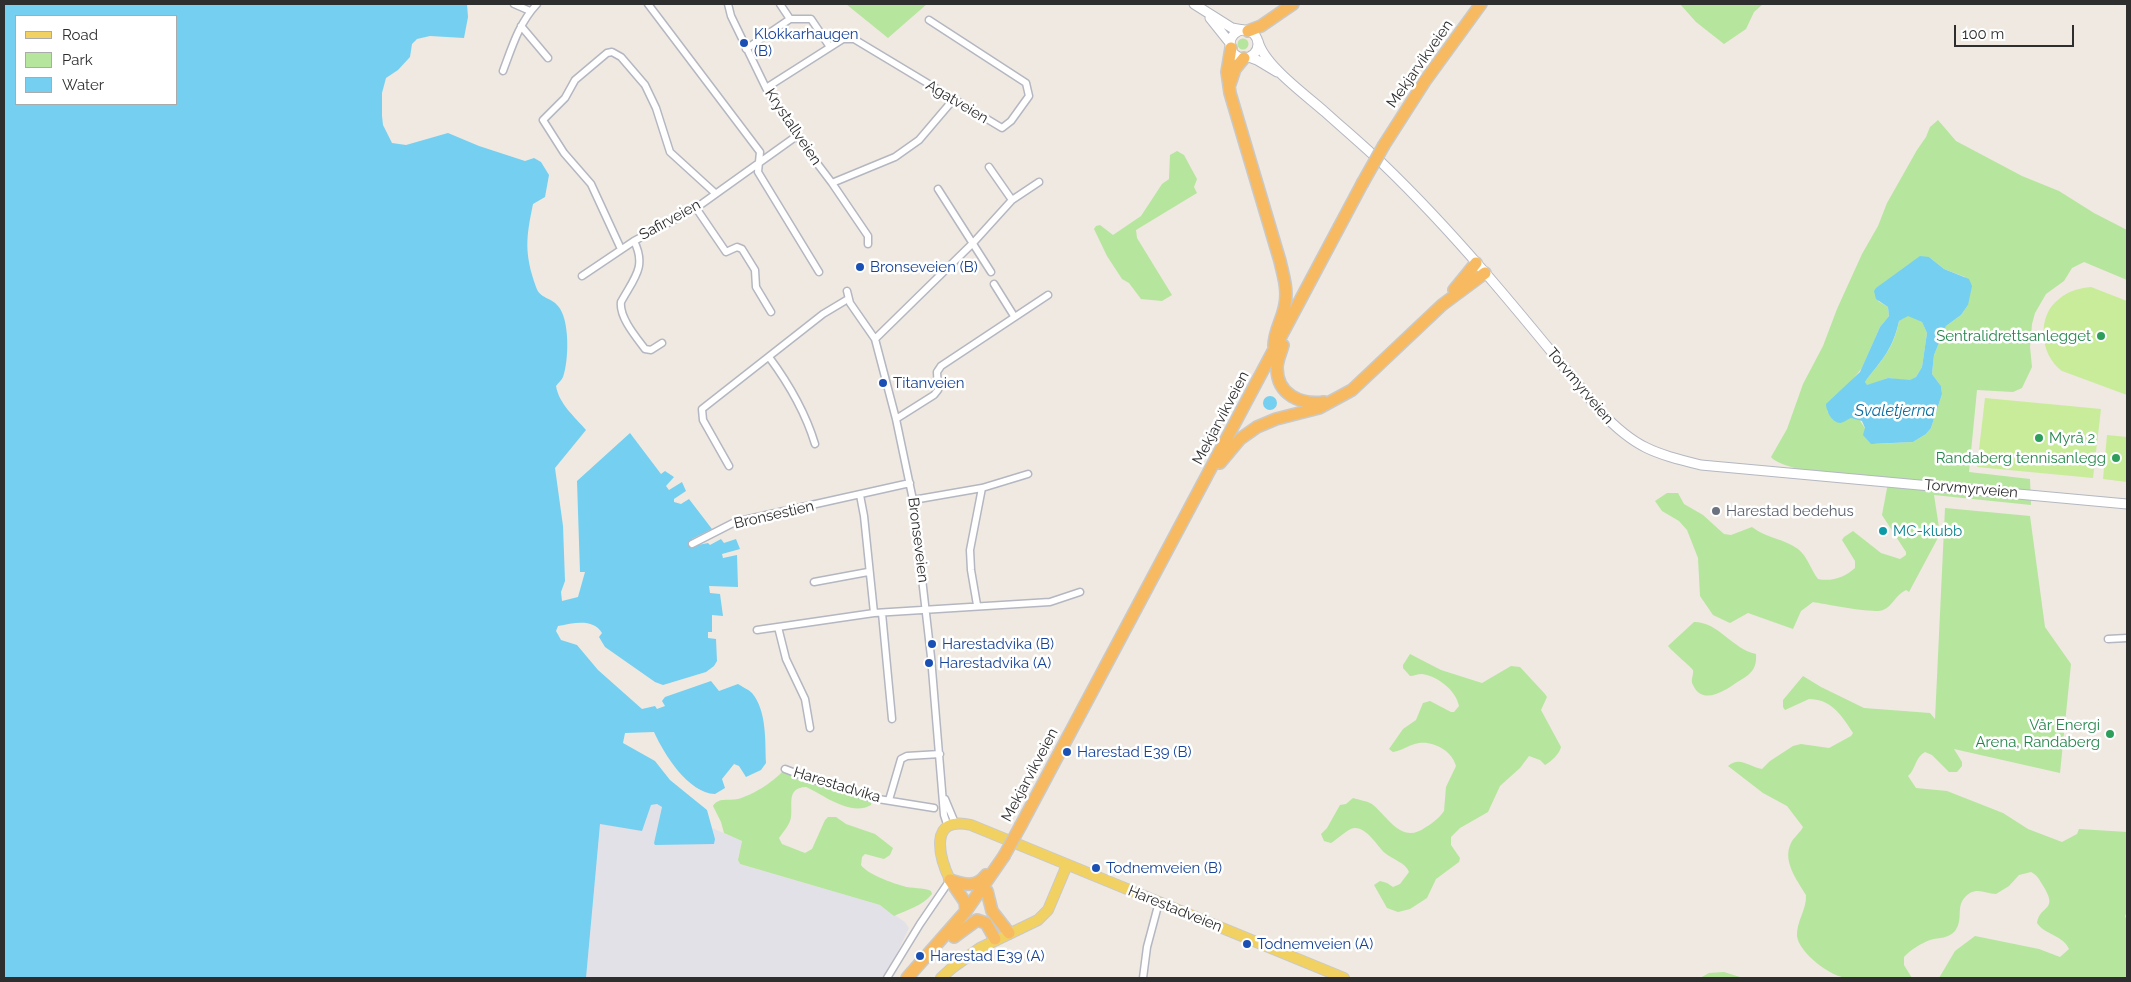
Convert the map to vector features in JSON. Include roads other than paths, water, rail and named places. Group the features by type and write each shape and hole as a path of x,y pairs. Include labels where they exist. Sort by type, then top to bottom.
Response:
{"highway":[{"path":"1246,30 1261,26 1293,4"},
{"name":"Mekjarvikveien","path":"969,912 1021,825 1362,184 1384,145 1425,81 1481,4"},
{"path":"1230,45 1227,72 1230,93 1286,287 1286,303 1275,331 1274,350"},
{"path":"1230,93 1233,73 1246,58"},
{"path":"1202,485 1232,447 1249,432 1267,422 1319,408 1338,399 1362,382 1442,305 1476,263"},
{"path":"1442,305 1486,273"},
{"path":"1286,327 1285,340 1277,367 1278,376 1284,390 1296,400 1303,402 1319,403 1338,399"},
{"path":"950,880 966,885 977,884 1001,860"},
{"name":"Mekjarvikveien","path":"969,912 987,891 1001,860"},
{"path":"950,880 965,902 969,912"},
{"path":"987,891 992,911 1009,934"},
{"path":"954,937 969,912"},
{"path":"907,978 969,912"},
{"path":"916,978 954,937 977,920 986,923 995,939"}],"main road":[{"path":"1194,4 1232,28 1246,30 1256,37 1258,41 1257,49 1246,58 1236,56 1205,12"},
{"path":"1230,45 1233,36 1246,30"},
{"name":"Torvmyrveien","path":"1258,41 1261,51 1286,78 1384,165 1486,273 1605,416 1637,444 1658,454 1701,465 2127,504"},
{"name":"Torvmyrveien","path":"1246,58 1257,60 1286,78"},
{"path":"950,880 941,862 939,850 942,834 951,825"},
{"name":"Harestadveien","path":"951,825 971,825 1344,978"},
{"path":"941,978 966,957 995,939 1032,924 1048,910 1067,865"}],"street":[{"path":"514,4 530,12"},
{"path":"503,72 521,26 537,4"},
{"path":"648,4 760,152 758,172 819,272"},
{"name":"Krystallveien","path":"728,4 731,16 766,88 868,236 868,244"},
{"path":"780,4 790,19"},
{"path":"746,49 790,19 812,19 830,46"},
{"name":"Agatveien","path":"766,88 830,46 843,39 854,39 1002,128 1011,121 1030,96 1026,83 929,20"},
{"path":"521,26 548,58"},
{"path":"621,249 591,184 564,153 543,120 565,98 575,80 607,53 612,52 621,58 645,86 656,108 670,152 716,194"},
{"path":"832,184 895,157 919,140 953,100"},
{"name":"Safirveien","path":"582,276 634,241 696,208 798,136"},
{"path":"989,167 1012,200"},
{"path":"875,339 973,243 1012,200 1039,182"},
{"path":"938,189 991,272"},
{"path":"696,208 726,252 737,246 742,249 756,270 756,287 771,312"},
{"path":"634,241 639,252 640,267 621,302 621,306 633,333 645,349 651,350 662,343"},
{"path":"994,284 1014,316"},
{"name":"Bronseveien","path":"729,466 703,420 702,409 848,295 875,339 896,419 910,483 926,608 943,793 951,825"},
{"path":"896,419 934,395 938,390 938,372 941,366 1048,295"},
{"path":"769,357 792,388 809,423 815,444"},
{"path":"913,500 982,488 1028,474"},
{"name":"Bronsestien","path":"692,544 735,522 910,483"},
{"path":"976,605 970,550 982,488"},
{"path":"860,495 874,613"},
{"path":"814,582 868,572"},
{"path":"757,630 874,613 926,608 1050,602 1080,592"},
{"path":"882,613 892,719"},
{"path":"778,627 786,659 805,700 810,728"},
{"path":"2108,639 2127,638"},
{"name":"Harestadvika","path":"889,800 901,759 907,756 940,754"},
{"name":"Harestadvika","path":"785,769 872,798 934,808"},
{"path":"887,978 950,880"},
{"path":"1143,978 1146,954 1159,902"}],"water":[{"path":"4,4 467,4 468,17 464,38 430,36 417,39 412,44 410,57 398,70 386,78 382,93 383,125 392,143 406,145 448,133 479,146 525,161 534,158 541,162 549,175 545,197 533,204 527,246 529,264 538,291 558,306 565,320 567,351 565,370 562,379 556,386 560,399 586,430 555,468 563,526 565,581 561,592 562,601 578,597 585,572 580,572 577,481 630,433 661,474 665,471 674,477 666,486 669,490 682,482 686,491 674,499 674,502 681,504 689,499 712,529 692,539 693,546 708,543 710,545 721,539 724,543 736,539 740,549 722,554 723,558 737,555 738,587 709,586 710,593 720,594 723,616 712,615 712,632 708,632 708,638 716,639 717,661 706,672 663,685 655,682 605,647 599,637 602,633 594,625 588,623 570,624 558,626 556,631 561,640 577,645 598,670 642,709 655,706 657,709 665,706 662,701 665,697 711,681 719,691 738,684 749,690 757,700 763,717 766,763 761,770 746,777 739,766 734,764 722,779 725,788 715,794 705,792 686,780 664,751 654,732 625,733 623,743 655,761 670,780 707,810 715,839 714,844 655,845 662,807 657,804 651,805 642,831 600,824 586,978 4,978"},
{"name":"Svaletjerna","path":"1920,256 1929,257 1944,269 1969,279 1972,286 1968,305 1961,315 1946,326 1934,355 1932,374 1941,386 1942,394 1931,428 1926,434 1913,442 1871,444 1863,435 1865,428 1862,421 1851,418 1841,423 1837,422 1830,415 1826,406 1860,372 1880,327 1889,316 1888,307 1876,299 1874,291","holes":["1908,316 1922,322 1927,333 1922,367 1916,377 1910,380 1888,378 1867,385 1865,382 1883,359 1897,330 1899,321"]},
{"path":"1270,396 1275,398 1277,403 1275,408 1270,410 1265,408 1263,403 1265,398"}],"place":[{"name":"Klokkarhaugen (B)","path":"744,43"},
{"name":"Bronseveien (B)","path":"860,267"},
{"name":"Sentralidrettsanlegget","path":"2101,336"},
{"name":"Titanveien","path":"883,383"},
{"name":"Myrå 2","path":"2039,438"},
{"name":"Randaberg tennisanlegg","path":"2116,458"},
{"name":"Harestad bedehus","path":"1716,511"},
{"name":"MC-klubb","path":"1883,531"},
{"name":"Harestadvika (B)","path":"932,644"},
{"name":"Harestadvika (A)","path":"929,663"},
{"name":"Vår Energi Arena, Randaberg","path":"2110,734"},
{"name":"Harestad E39 (B)","path":"1067,752"},
{"name":"Todnemveien (B)","path":"1096,868"},
{"name":"Todnemveien (A)","path":"1247,944"},
{"name":"Harestad E39 (A)","path":"920,956"}]}
